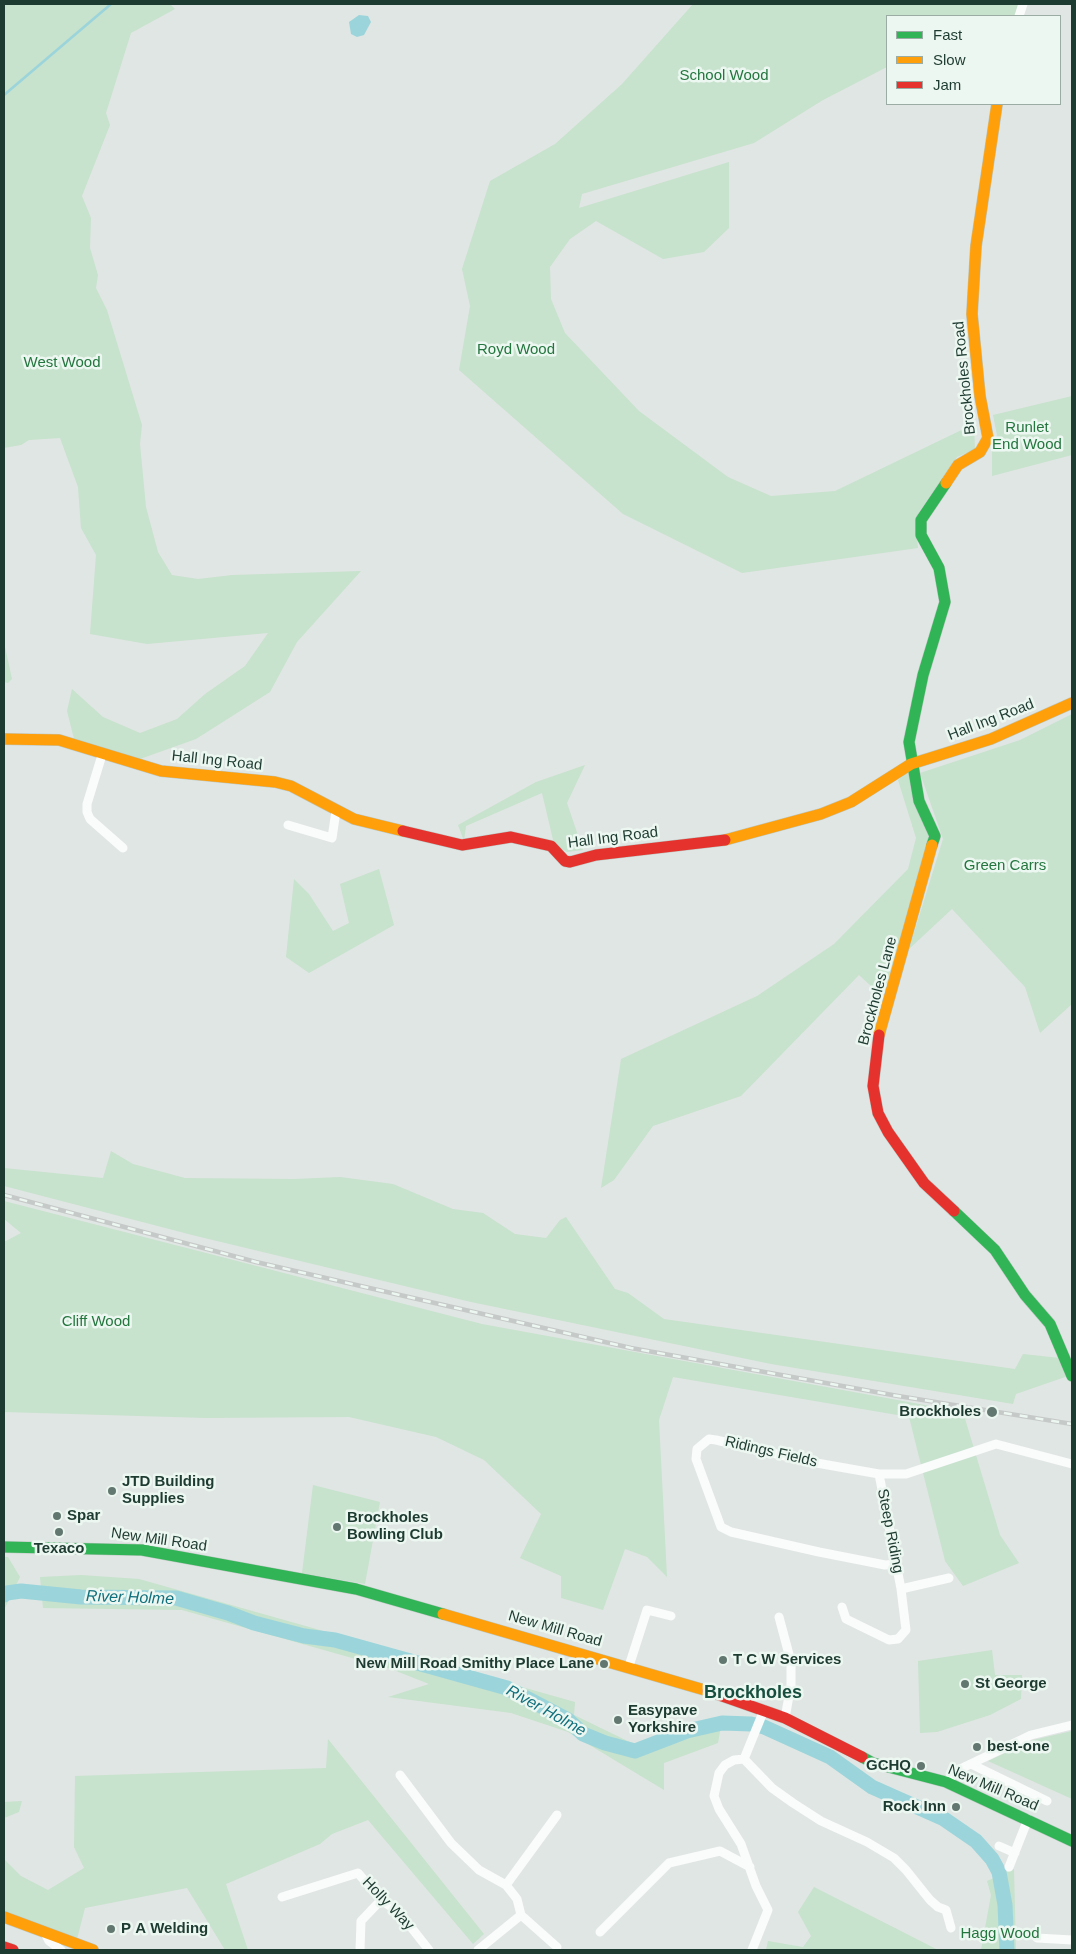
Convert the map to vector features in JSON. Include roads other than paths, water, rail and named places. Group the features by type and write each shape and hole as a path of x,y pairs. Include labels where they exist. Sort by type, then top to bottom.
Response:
{"street":[{"name":"Brockholes Road","path":"911,764 909,742 923,675 945,602 939,568 921,535 922,517 958,465 980,452 988,438 980,396 973,298 976,246 997,105"},
{"name":"Hall Ing Road","path":"4,739 59,740 102,755 161,771 274,782 291,786 354,819 462,845 511,837 551,846 565,861 570,862 596,855 730,839 821,814 851,802 911,764 991,739 1072,703"},
{"path":"102,755 87,804 87,812 90,818 123,848"},
{"name":"Brockholes Lane","path":"911,764 919,801 936,836 879,1034 873,1086 878,1113 888,1132 924,1183 995,1250 1026,1295 1050,1324 1072,1376"},
{"path":"288,825 332,838 336,811"},
{"name":"Ridings Fields","path":"896,1564 885,1566 732,1532 721,1527 696,1459 696,1449 709,1439 812,1462 879,1474 906,1474 996,1444 1072,1464"},
{"name":"Steep Riding","path":"842,1607 846,1619 853,1624 889,1640 898,1639 906,1630 901,1589 879,1474"},
{"name":"New Mill Road","path":"4,1547 120,1548 300,1577 356,1589 629,1666 762,1714 785,1718 873,1763 946,1782 1072,1841"},
{"name":"Steep Riding","path":"901,1589 949,1578"},
{"path":"629,1666 647,1610 671,1616"},
{"path":"779,1617 791,1662 791,1685 785,1718"},
{"path":"744,1760 762,1714"},
{"path":"946,1782 953,1773 1031,1735 1072,1725"},
{"path":"752,1950 768,1910 756,1886 741,1844 719,1809 714,1796 717,1778 725,1765 734,1760 744,1760 772,1788 793,1804 829,1825 867,1842 894,1858 930,1900 938,1907 949,1908 951,1928"},
{"path":"971,1764 1047,1801"},
{"path":"400,1775 451,1843 479,1870 506,1885 517,1900 522,1915 557,1947"},
{"path":"506,1885 557,1815"},
{"path":"1009,1867 1028,1820"},
{"path":"1000,1846 1015,1853"},
{"path":"600,1932 670,1863 720,1851 750,1867"},
{"name":"Holly Way","path":"282,1897 358,1873 381,1900 399,1912 429,1950"},
{"path":"360,1950 360,1921 381,1900"},
{"path":"478,1950 522,1915"},
{"path":"4,1917 93,1950"},
{"path":"45,1933 49,1941 61,1950"},
{"path":"1036,1938 1072,1940"},
{"path":"4,1947 13,1950"}],"water":[{"path":"359,15 368,16 371,22 364,35 357,37 351,34 349,22"}],"waterway":[{"path":"4,95 111,4"},
{"name":"River Holme","path":"4,1595 21,1591 81,1597 176,1598 228,1613 254,1623 304,1636 335,1640 507,1688 568,1720 583,1734 605,1743 635,1751 687,1731 722,1723 751,1724 764,1727 830,1757 872,1787 944,1819 976,1841 992,1859 999,1872 1005,1905 1007,1950"}],"railway":[{"path":"4,1195 256,1262 631,1348 898,1396 1072,1424"}],"place":[{"name":"Brockholes","path":"992,1412"},
{"name":"JTD Building Supplies","path":"112,1491"},
{"name":"Spar","path":"57,1516"},
{"name":"Brockholes Bowling Club","path":"337,1527"},
{"name":"Texaco","path":"59,1532"},
{"name":"T C W Services","path":"723,1660"},
{"name":"New Mill Road Smithy Place Lane","path":"604,1664"},
{"name":"St George","path":"965,1684"},
{"name":"Easypave Yorkshire","path":"618,1720"},
{"name":"best-one","path":"977,1747"},
{"name":"GCHQ","path":"921,1766"},
{"name":"Rock Inn","path":"956,1807"},
{"name":"P A Welding","path":"111,1929"}],"district":[{"name":"Brockholes","path":"753,1693"}],"park label":[{"name":"School Wood","path":"724,76"},
{"name":"Royd Wood","path":"516,350"},
{"name":"West Wood","path":"62,363"},
{"name":"Runlet End Wood","path":"1027,436"},
{"name":"Green Carrs","path":"1005,866"},
{"name":"Cliff Wood","path":"96,1322"},
{"name":"Hagg Wood","path":"1000,1934"}]}
